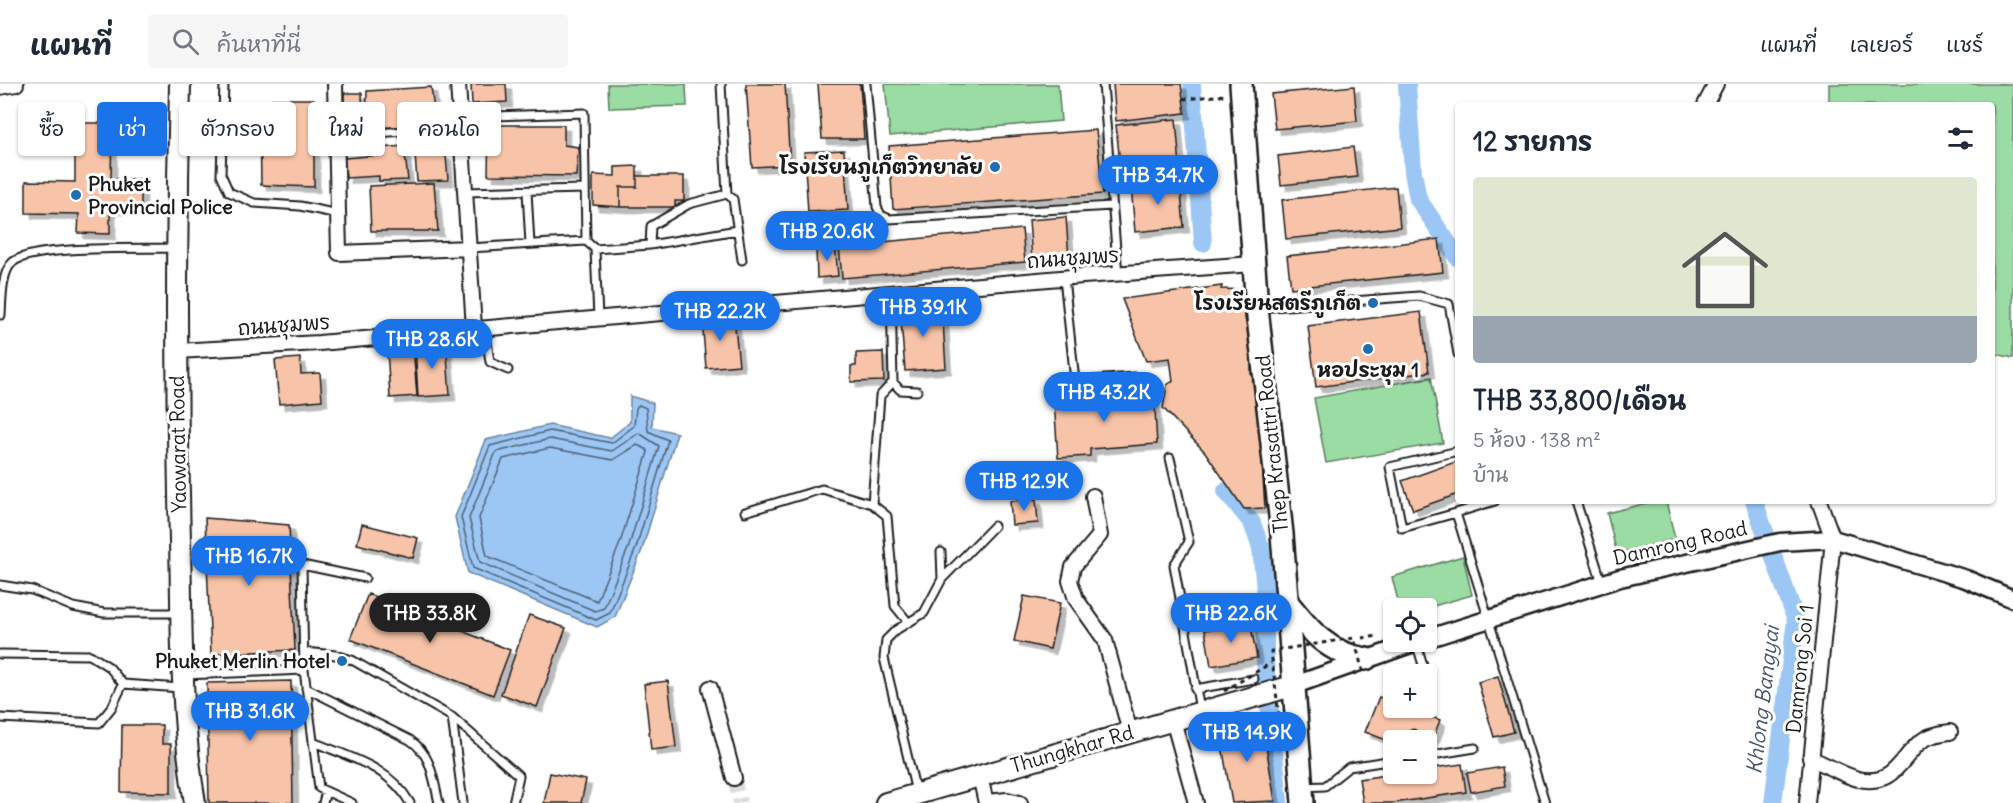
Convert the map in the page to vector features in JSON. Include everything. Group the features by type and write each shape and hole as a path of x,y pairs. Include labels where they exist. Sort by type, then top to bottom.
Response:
{"main road":[{"name":"Yaowarat Road","path":"180,84 176,248 183,682 185,738 195,803"},
{"name":"Thep Krasattri Road","path":"1241,84 1257,308 1288,603 1286,688 1302,795"},
{"path":"1288,603 1319,639 1365,668"},
{"name":"Thungkhar Rd","path":"886,803 1200,712 1257,687 1286,688"}],"street":[{"path":"0,87 16,84"},
{"path":"335,84 335,102"},
{"path":"458,84 460,102"},
{"path":"1707,102 1716,84"},
{"path":"337,156 339,253 469,248"},
{"path":"463,156 469,248 480,328"},
{"name":"ถนนชุมพร","path":"177,351 319,343 1064,278 1254,264"},
{"path":"1093,496 1101,536 1073,567 1070,581 1076,599 1105,640 1130,732"},
{"path":"1820,504 1833,539"},
{"name":"Damrong Road","path":"1437,635 1602,583 1780,542 1833,539 1966,579 2013,599"},
{"name":"Damrong Soi 1","path":"1807,803 1833,539"},
{"path":"1286,688 1365,668 1396,652"},
{"path":"710,688 734,778"},
{"path":"1173,720 1196,803"},
{"path":"1810,758 1858,778 1884,778 1904,763 1920,743 1937,734 1950,732"},
{"path":"980,776 986,803 1007,800 1020,803"}],"lane":[{"path":"224,84 221,174 229,192 254,203 300,206 338,213"},
{"path":"721,84 727,194 733,199 742,260"},
{"path":"866,84 876,207 881,215 889,219 1112,206"},
{"path":"1103,84 1118,275"},
{"path":"501,115 584,112 586,241"},
{"path":"465,192 585,189"},
{"path":"527,191 530,244"},
{"path":"650,245 651,226 689,204 727,194"},
{"path":"469,248 586,241 595,249 650,245 737,230"},
{"path":"1,315 6,276 11,263 22,256 52,252 176,248"},
{"path":"595,249 598,318"},
{"path":"1064,278 1075,381 1135,377"},
{"path":"891,293 893,382 900,390 917,391"},
{"path":"1257,308 1419,296 1449,304 1455,337"},
{"path":"480,328 490,362 508,370"},
{"path":"872,504 880,396 893,382"},
{"path":"1455,452 1390,467 1402,528 1485,504"},
{"path":"1170,458 1189,542 1174,565 1200,712"},
{"path":"745,512 822,489 872,504 887,516 896,606 908,622"},
{"path":"1577,504 1602,583"},
{"path":"1456,513 1545,803"},
{"path":"916,794 884,658 886,640 908,622 924,613 942,579 994,526"},
{"path":"941,552 942,579"},
{"path":"352,803 320,788 304,670 302,565 365,578"},
{"path":"0,585 32,590 73,608 104,613 182,613"},
{"path":"304,652 336,655 352,660 452,717 519,776 513,803"},
{"path":"0,654 90,655 109,667 123,684"},
{"path":"123,684 183,682 304,670"},
{"path":"0,718 99,723 112,707 123,684"},
{"path":"1195,689 1257,687"},
{"path":"306,688 424,749 430,764 438,803"},
{"path":"452,717 463,803"},
{"path":"313,742 381,771 402,788 410,803"},
{"path":"1437,754 1475,748"},
{"path":"1302,795 1325,786 1349,767 1383,762"},
{"path":"323,803 326,791"}],"path":[{"path":"1183,99 1209,96"},
{"path":"1280,716 1271,651 1383,635"},
{"path":"1354,638 1365,668"},
{"path":"1224,691 1271,663"}],"green space":[{"path":"608,84 686,84 687,106 609,108"},
{"path":"885,84 1058,84 1061,121 890,136"},
{"path":"1829,84 2013,84 2013,358 1995,354 1995,102 1829,102"},
{"path":"1431,377 1443,443 1326,463 1314,398"},
{"path":"1643,504 1667,504 1675,539 1617,554 1607,513"},
{"path":"1463,556 1472,595 1437,605 1437,598 1397,598 1392,577"}],"water":[{"path":"630,396 653,403 652,427 677,433 642,550 615,617 597,627 468,573 455,517 486,440 550,425 610,438 630,422"}],"building":[{"path":"471,84 506,84 507,102 472,102"},
{"path":"746,84 785,84 790,165 752,167"},
{"path":"818,84 860,84 864,139 822,139"},
{"path":"1113,84 1181,84 1185,113 1116,121"},
{"path":"1354,86 1357,121 1275,129 1271,94"},
{"path":"431,87 433,102 397,102 397,127 385,127 385,102 367,102 367,91"},
{"path":"344,93 362,93 362,102 344,102"},
{"path":"272,99 314,99 314,102 308,102 308,156 314,156 314,187 261,185 261,156 296,156 296,102 273,102"},
{"path":"1176,119 1181,178 1122,183 1116,125"},
{"path":"85,123 97,123 97,156 111,156 111,179 141,179 141,209 110,209 110,234 78,233 79,214 26,213 26,181 75,182 75,156 85,156"},
{"path":"501,125 564,125 564,145 578,147 576,176 488,175 488,156 501,156"},
{"path":"1096,130 1103,194 893,209 889,146"},
{"path":"397,147 397,156 405,156 408,180 379,181 379,176 346,178 344,158 385,156 385,148"},
{"path":"1353,147 1357,177 1281,185 1278,156"},
{"path":"844,150 848,210 808,212 804,152"},
{"path":"415,156 446,156 448,180 417,181"},
{"path":"637,166 637,187 620,187 620,207 593,205 593,175 615,176 615,167"},
{"path":"637,176 684,176 684,201 675,201 675,207 620,207 620,187 637,187"},
{"path":"1180,181 1184,227 1135,232 1131,186"},
{"path":"434,183 438,231 371,231 369,186"},
{"path":"1396,187 1400,227 1286,239 1282,200"},
{"path":"1066,217 1069,258 1032,261 1029,220"},
{"path":"1022,229 1025,262 842,278 839,246"},
{"path":"1439,239 1443,272 1291,288 1287,256"},
{"path":"835,245 838,276 817,278 816,247"},
{"path":"1222,286 1221,289 1245,290 1245,318 1252,350 1251,374 1256,374 1265,508 1244,509 1205,452 1163,408 1167,385 1173,381 1170,358 1146,361 1122,299"},
{"path":"942,306 946,368 905,371 900,308"},
{"name":"หอประชุม 1","path":"1421,312 1429,372 1316,387 1308,326"},
{"path":"734,317 739,365 706,368 702,319"},
{"path":"446,343 450,395 418,397 415,344"},
{"path":"413,346 417,396 390,398 387,348"},
{"path":"883,352 884,381 851,382 851,366 856,366 856,353"},
{"path":"300,358 301,374 320,373 322,400 279,404 275,360"},
{"path":"1154,393 1157,444 1090,449 1090,456 1058,458 1054,400"},
{"path":"1455,462 1455,495 1413,510 1402,481"},
{"path":"1036,499 1038,523 1012,525 1010,501"},
{"path":"205,518 289,525 295,650 211,654"},
{"path":"362,524 418,538 413,558 357,544"},
{"path":"368,594 510,650 493,695 350,639"},
{"path":"1024,596 1060,603 1050,649 1014,641"},
{"path":"529,615 566,628 537,707 501,694"},
{"path":"1250,622 1257,658 1211,666 1205,630"},
{"path":"1498,676 1514,732 1494,737 1478,682"},
{"path":"291,681 293,803 209,803 207,683"},
{"path":"668,681 676,747 651,750 644,684"},
{"path":"1379,697 1383,698 1383,718 1435,718 1440,720 1436,730 1383,730 1383,739 1365,732"},
{"path":"1262,721 1275,801 1232,803 1219,728"},
{"path":"122,725 162,725 162,744 171,744 171,793 121,792"},
{"path":"1462,764 1466,792 1394,803 1363,803 1359,779 1383,776 1383,784 1437,784 1437,767"},
{"path":"1502,767 1505,786 1471,792 1467,773"},
{"path":"550,773 586,780 581,803 544,803"}],"waterway":[{"path":"1192,84 1203,243"},
{"name":"Khlong Bangyai","path":"1407,84 1413,172 1418,199 1455,254"},
{"path":"1226,491 1252,523 1261,548 1265,590 1265,661 1279,803"},
{"name":"Khlong Bangyai","path":"1755,504 1796,620 1773,803"}],"tunnel":[{"path":"734,778 740,803"}],"place":[{"name":"โรงเรียนภูเก็ตวิทยาลัย","path":"995,167"},
{"name":"Phuket Provincial Police","path":"76,195"},
{"name":"โรงเรียนสตรีภูเก็ต","path":"1373,303"},
{"name":"หอประชุม 1","path":"1368,349"},
{"name":"Phuket Merlin Hotel","path":"342,661"}]}
